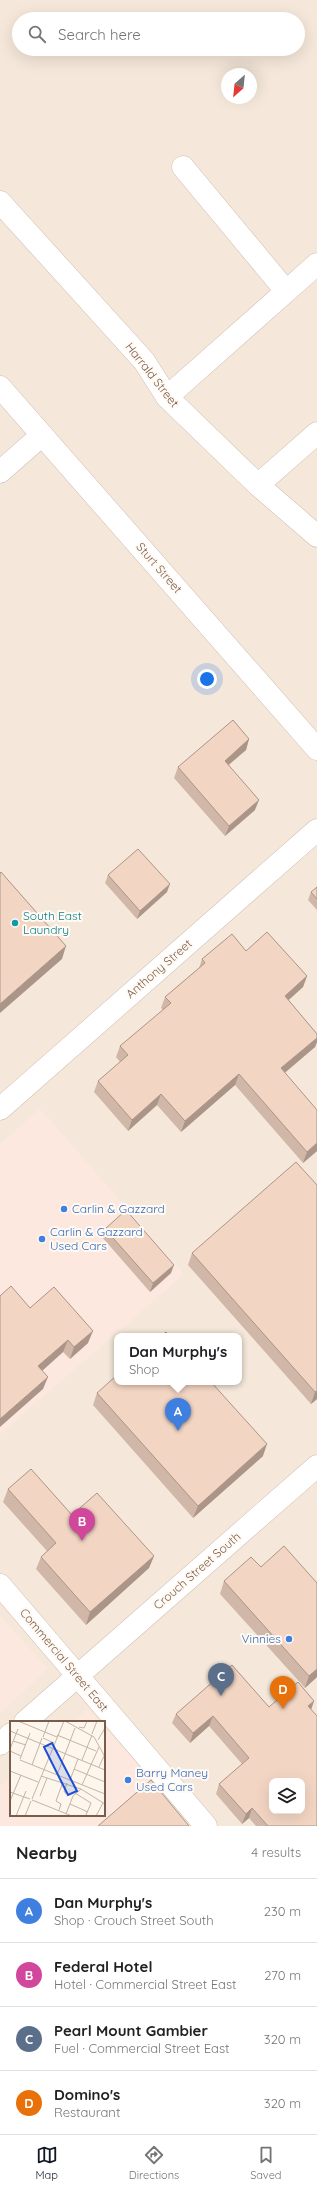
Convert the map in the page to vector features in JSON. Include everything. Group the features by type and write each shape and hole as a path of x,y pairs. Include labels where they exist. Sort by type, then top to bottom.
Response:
{"street":[{"path":"183,167 286,291"},
{"name":"Harrald Street","path":"0,202 144,361 166,397 258,485 317,536"},
{"path":"166,397 317,264"},
{"name":"Sturt Street","path":"0,387 317,749"},
{"path":"258,485 317,433"},
{"path":"0,472 42,435"},
{"name":"Anthony Street","path":"0,1109 317,830"},
{"name":"Crouch Street South","path":"25,1721 317,1466"},
{"name":"Commercial Street East","path":"0,1585 206,1826"},
{"path":"0,1744 10,1735"}],"shaded area":[{"path":"0,0 317,0 317,1826 0,1826"},
{"name":"Carlin & Gazzard","path":"40,1109 184,1274 116,1333 114,1333 114,1335 0,1434 0,1144"},
{"path":"0,1616 48,1669 0,1713"},
{"path":"87,1709 98,1721 73,1721"},
{"name":"Barry Maney Used Cars","path":"105,1729 156,1784 106,1826 0,1826 0,1786 10,1777 10,1816 105,1816"}],"building":[{"path":"233,720 249,739 225,761 259,800 229,826 178,767"},
{"path":"138,849 170,884 140,911 108,875"},
{"name":"South East Laundry","path":"1,872 66,946 0,1004 0,873"},
{"path":"317,887 317,899 311,892"},
{"path":"267,932 307,976 285,996 317,1034 317,1038 281,1068 317,1110 317,1143 307,1152 239,1074 185,1121 161,1094 132,1120 98,1081 128,1055 120,1046 171,1003 165,997 205,963 202,959 232,934 246,951"},
{"path":"296,1162 317,1185 317,1391 315,1392 192,1253"},
{"path":"126,1210 174,1265 153,1283 105,1229"},
{"path":"11,1286 30,1308 54,1287 93,1331 74,1347 68,1340 38,1366 48,1377 0,1419 0,1296"},
{"path":"114,1378 114,1385 214,1385 267,1444 198,1506 97,1393"},
{"path":"31,1469 72,1515 97,1493 154,1556 90,1612 41,1557 56,1543 8,1489"},
{"name":"Vinnies","path":"284,1546 317,1583 317,1669 309,1676 224,1581 251,1557 261,1567"},
{"path":"232,1665 269,1707 298,1682 314,1701 308,1706 317,1716 317,1826 268,1826 252,1808 246,1814 219,1784 249,1758 213,1716 193,1733 176,1714"},
{"path":"151,1780 189,1826 98,1826"}],"place":[{"name":"South East Laundry","path":"15,923"},
{"name":"Carlin & Gazzard","path":"64,1209"},
{"name":"Carlin & Gazzard Used Cars","path":"42,1239"},
{"name":"Dan Murphy's","path":"178,1431"},
{"name":"Federal Hotel","path":"82,1541"},
{"name":"Vinnies","path":"289,1639"},
{"name":"Pearl Mount Gambier","path":"221,1696"},
{"name":"Domino's","path":"283,1709"},
{"name":"Barry Maney Used Cars","path":"128,1780"}]}
